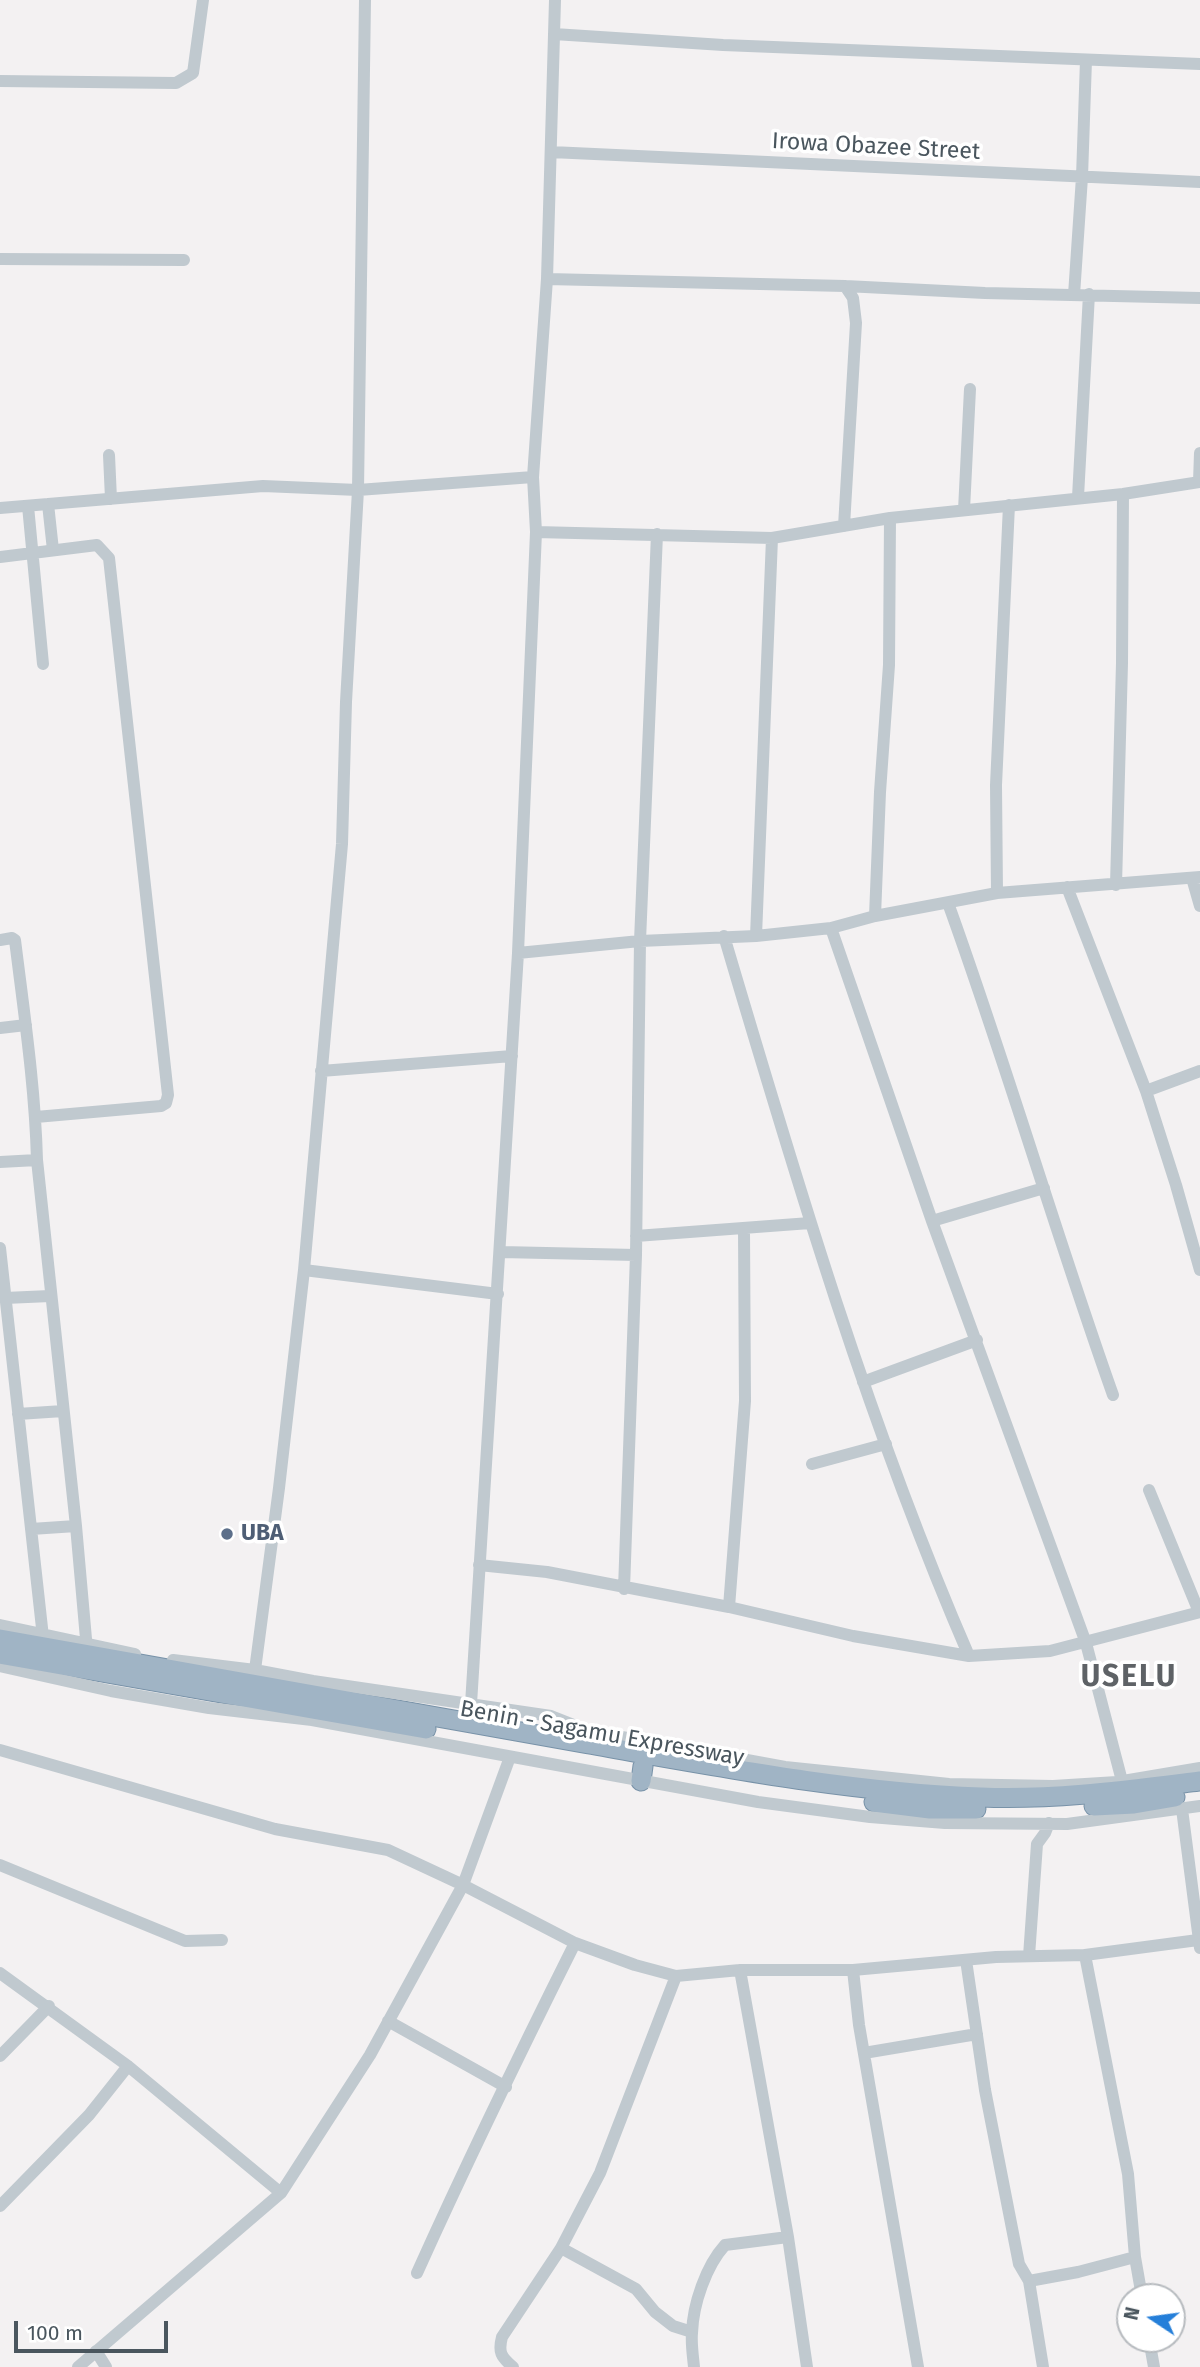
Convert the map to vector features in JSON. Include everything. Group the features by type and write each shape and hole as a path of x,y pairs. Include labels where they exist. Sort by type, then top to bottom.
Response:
{"highway":[{"path":"0,1639 43,1639 702,1764 855,1787 982,1798 1031,1798 1200,1781"},
{"name":"Benin - Sagamu Expressway","path":"0,1654 642,1773 930,1809 1017,1809 1135,1804 1200,1793"}],"street":[{"path":"0,82 176,83 192,73 203,0"},
{"path":"255,1670 304,1270 342,844 345,702 358,490 365,0"},
{"path":"471,1704 518,953 536,532 533,477 547,279 555,0"},
{"path":"554,34 723,45 1200,64"},
{"path":"1074,295 1086,61"},
{"name":"Irowa Obazee Street","path":"551,152 1200,182"},
{"path":"0,259 184,260"},
{"path":"547,279 851,290 1200,298"},
{"path":"844,526 855,365 856,323 851,290"},
{"path":"1078,498 1089,295"},
{"path":"964,510 970,389"},
{"path":"536,532 772,538 890,518 1123,494 1199,482 1200,453"},
{"path":"109,455 111,499"},
{"path":"0,508 263,486 358,490 533,477"},
{"path":"1116,885 1123,494"},
{"path":"48,504 52,550"},
{"path":"997,893 996,785 1009,505"},
{"path":"28,506 43,664"},
{"path":"876,916 880,792 889,665 890,518"},
{"path":"624,1589 636,1255 640,941 657,534"},
{"path":"756,936 772,538"},
{"path":"0,557 97,545 109,558 168,1095 161,1106 36,1117"},
{"path":"518,953 640,941 756,936 831,928 876,916 997,893 1196,878 1200,906"},
{"path":"1067,887 1146,1091 1200,1270"},
{"path":"948,902 1075,1288 1114,1395"},
{"path":"831,928 932,1222 1086,1643 1122,1781"},
{"path":"724,936 810,1223 863,1382 948,1608 969,1656"},
{"path":"0,940 15,940 26,1025 50,1296 87,1648 255,1670 551,1716 589,1731 785,1767 949,1784 1053,1786 1122,1781 1200,1768"},
{"path":"0,1028 26,1025"},
{"path":"321,1071 512,1056"},
{"path":"1146,1091 1200,1070"},
{"path":"0,1162 37,1160"},
{"path":"932,1222 1044,1188"},
{"path":"636,1236 810,1223"},
{"path":"729,1607 745,1401 744,1230"},
{"path":"0,1248 43,1639 0,1625"},
{"path":"501,1252 636,1255"},
{"path":"304,1270 498,1294"},
{"path":"5,1298 50,1296"},
{"path":"863,1382 976,1340"},
{"path":"18,1414 63,1411"},
{"path":"812,1464 886,1444"},
{"path":"479,1564 547,1572 624,1589 729,1607 853,1636 969,1656 1050,1651 1200,1612 1149,1490"},
{"path":"30,1529 76,1526"},
{"path":"0,1666 209,1708 347,1726 510,1757 642,1773 758,1802 870,1817 945,1823 1067,1824 1200,1806"},
{"path":"0,1750 275,1829 388,1850 575,1943 635,1965 676,1976 740,1970 853,1970 966,1959 1085,1955 1199,1944 1182,1810"},
{"path":"78,2367 281,2193 370,2055 463,1885 510,1757"},
{"path":"1029,1956 1037,1844 1049,1824"},
{"path":"0,1865 185,1941 222,1940"},
{"path":"416,2273 489,2116 506,2087 575,1943"},
{"path":"1085,1955 1128,2174 1140,2283"},
{"path":"966,1959 985,2090 1019,2264 1029,2281 1043,2367"},
{"path":"740,1970 788,2237 807,2367"},
{"path":"853,1970 864,2053 918,2367"},
{"path":"0,1973 49,2006 128,2066 281,2193"},
{"path":"513,2367 499,2352 502,2337 561,2248 600,2173 676,1976"},
{"path":"0,2056 49,2006"},
{"path":"388,2021 506,2087"},
{"path":"864,2053 977,2034"},
{"path":"0,2206 89,2115 128,2066"},
{"path":"694,2367 692,2332 702,2285 712,2259 725,2245 788,2237"},
{"path":"561,2248 636,2289 655,2312 673,2326 692,2332"},
{"path":"1029,2281 1135,2257"},
{"path":"96,2351 106,2367"}],"place":[{"name":"UBA","path":"227,1534"}],"district":[{"name":"USELU","path":"1129,1678"}]}
